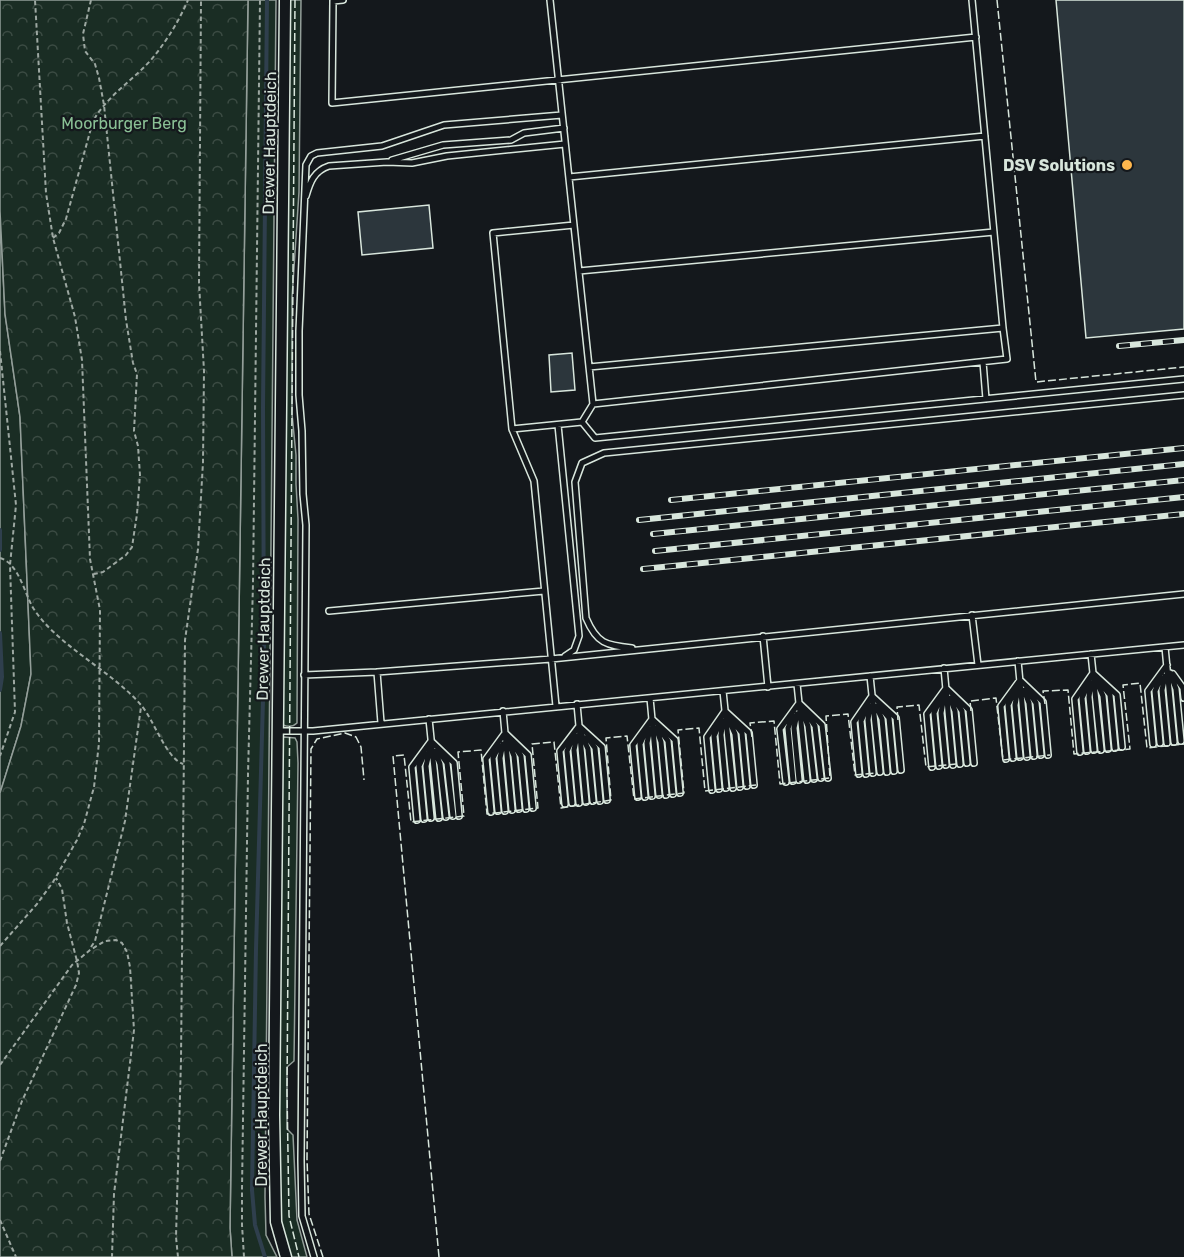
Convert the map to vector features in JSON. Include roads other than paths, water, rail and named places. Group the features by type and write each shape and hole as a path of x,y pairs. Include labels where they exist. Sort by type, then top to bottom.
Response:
{"street":[{"name":"Drewer Hauptdeich","path":"285,0 274,1115 276,1222 286,1257"}],"lane":[{"path":"343,0 333,1 332,103 976,37"},
{"path":"550,0 593,404 582,422"},
{"path":"593,404 1007,360 972,0"},
{"path":"314,1257 302,1216 301,1160 306,525 298,395 298,331 306,165 311,156 317,153 382,146 444,125 562,115"},
{"path":"387,162 442,145 511,140 524,133 564,128"},
{"path":"569,177 985,136"},
{"path":"304,207 313,177 322,168 387,162 412,163 447,156 565,144"},
{"path":"556,706 534,481 512,429 493,233 574,225"},
{"path":"579,271 994,232"},
{"path":"589,367 1003,328"},
{"path":"983,362 986,399"},
{"path":"582,422 595,438 1184,379"},
{"path":"643,649 603,643 592,633 586,618 575,482 582,463 604,453 1184,395"},
{"path":"512,429 582,422"},
{"path":"558,424 579,636 574,650 564,657"},
{"path":"330,611 544,591"},
{"path":"304,675 376,672 564,657 1184,594"},
{"path":"972,615 978,664"},
{"path":"763,636 768,687"},
{"path":"277,731 304,731 1184,645"},
{"path":"1165,647 1178,742"},
{"path":"1091,654 1093,673 1089,698 1097,750"},
{"path":"1018,661 1027,757"},
{"path":"1167,666 1184,682"},
{"path":"1167,666 1183,688 1184,698"},
{"path":"1167,666 1162,690 1167,743"},
{"path":"1157,744 1148,691 1167,666"},
{"path":"944,668 953,765"},
{"path":"376,672 381,723"},
{"path":"1093,673 1117,695 1122,747"},
{"path":"1093,673 1110,695 1115,748"},
{"path":"1093,673 1103,696 1108,749"},
{"path":"1087,751 1082,698 1093,673"},
{"path":"1080,752 1075,699 1093,673"},
{"path":"870,676 880,772"},
{"path":"1020,680 1036,703 1045,755"},
{"path":"1020,680 1029,703 1034,756"},
{"path":"1020,680 1015,705 1020,757"},
{"path":"1013,758 1008,705 1020,680"},
{"path":"1006,759 1001,706 1020,680"},
{"path":"797,684 807,780"},
{"path":"946,688 969,710 974,763"},
{"path":"946,688 955,711 964,764"},
{"path":"946,688 941,713 946,765"},
{"path":"939,766 934,713 946,688"},
{"path":"932,767 927,714 946,688"},
{"path":"723,691 736,787"},
{"path":"872,696 896,717 901,770"},
{"path":"872,696 889,718 894,771"},
{"path":"872,696 882,719 887,772"},
{"path":"869,773 861,721 872,696"},
{"path":"859,774 854,722 872,696"},
{"path":"650,698 659,795"},
{"path":"799,703 815,726 824,778"},
{"path":"799,703 808,726 814,779"},
{"path":"796,781 788,728 799,703"},
{"path":"786,782 780,729 799,703"},
{"path":"577,704 590,802"},
{"path":"503,711 512,810"},
{"path":"725,711 749,733 754,786"},
{"path":"725,711 742,734 747,786"},
{"path":"722,789 714,736 725,711"},
{"path":"712,790 707,737 725,711"},
{"path":"429,719 431,741 440,764 446,817"},
{"path":"652,719 675,740 680,793"},
{"path":"652,719 661,742 670,794"},
{"path":"652,719 647,743 652,796"},
{"path":"645,796 640,744 652,719"},
{"path":"638,797 633,744 652,719"},
{"path":"579,726 602,747 607,800"},
{"path":"579,726 595,748 600,801"},
{"path":"579,726 574,750 579,803"},
{"path":"572,803 567,751 579,726"},
{"path":"565,804 560,751 579,726"},
{"path":"505,733 528,755 533,808"},
{"path":"505,733 514,756 523,809"},
{"path":"502,811 493,759 505,733"},
{"path":"491,812 486,759 505,733"},
{"path":"431,741 447,764 456,816"},
{"path":"431,741 426,765 435,818"},
{"path":"424,819 419,766 431,741"},
{"path":"417,820 412,767 431,741"}],"waterway":[{"path":"265,1257 255,1225 252,1190 264,664 263,407 267,0"},
{"path":"0,530 0,550"},
{"path":"0,633 2,677 0,690"}],"railway":[{"path":"1119,346 1184,340"},
{"path":"671,500 1184,448"},
{"path":"639,520 1184,464"},
{"path":"653,534 1184,480"},
{"path":"655,551 1184,497"},
{"path":"643,569 1184,514"}],"place":[{"name":"DSV Solutions","path":"1127,165"}],"park label":[{"name":"Moorburger Berg","path":"124,123"}]}
